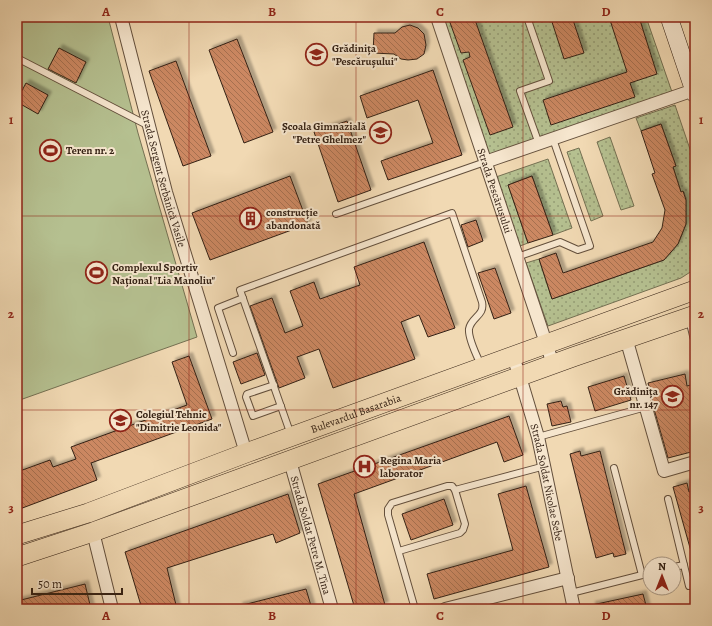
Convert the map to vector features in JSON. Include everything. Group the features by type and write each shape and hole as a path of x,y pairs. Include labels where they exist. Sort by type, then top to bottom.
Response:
{"main road":[{"path":"669,17 694,92"},
{"name":"Bulevardul Basarabia","path":"17,535 88,513 246,453 695,290"},
{"name":"Bulevardul Basarabia","path":"17,557 93,532 553,364 692,316"}],"street":[{"name":"Strada Sergent Șerbănică Vasile","path":"121,17 166,192 246,453"},
{"name":"Strada Pescărușului","path":"437,17 553,364"},
{"path":"486,162 694,92"},
{"path":"626,338 664,471 695,462"},
{"name":"Strada Soldat Nicolae Sebe","path":"512,356 538,437 574,609"},
{"name":"Strada Soldat Petre M. Tina","path":"290,461 332,609"},
{"path":"93,532 112,609"},
{"path":"445,609 568,578"}],"lane":[{"path":"527,17 549,81 520,91 539,144"},
{"path":"17,58 149,126"},
{"path":"517,256 560,242 578,250 590,246 553,139"},
{"path":"336,214 486,162"},
{"path":"292,437 240,290 452,213 482,302 481,313 471,323 469,332 482,368"},
{"path":"234,353 218,308 243,298"},
{"path":"692,316 695,344"},
{"path":"274,385 247,394 246,397 253,416 281,406"},
{"path":"538,437 646,407"},
{"path":"455,490 545,466"},
{"path":"571,593 642,575 614,468"},
{"path":"399,551 460,533 464,530 465,524 455,490 452,486 447,486 392,504 388,509 388,515 415,609"},
{"path":"668,499 690,586"}],"green space":[{"name":"Complexul Sportiv Național \"Lia Manoliu\"","path":"17,17 108,17 138,133 197,337 17,401"},
{"path":"443,17 646,17 672,92 489,155"},
{"path":"675,105 695,164 695,269 681,278 548,326 526,263 539,259 552,299 664,260 678,244 686,224 686,199 684,192 681,192 673,167 676,166 661,124 641,131 636,118"},
{"path":"610,137 634,206 621,210 597,142"},
{"path":"579,148 603,216 591,221 567,152"},
{"path":"548,159 572,228 553,235 532,176 508,185 528,243 520,246 496,177"}],"building":[{"path":"448,17 474,17 513,127 490,135 463,60 470,57 469,52 461,53"},
{"path":"572,17 584,53 564,59 552,22"},
{"path":"609,17 639,17 657,74 630,83 635,97 551,125 543,100 627,72"},
{"path":"410,25 418,28 424,34 426,45 424,54 417,59 408,60 401,59 394,54 373,53 374,33 395,33 402,27"},
{"path":"237,39 273,132 244,143 209,50"},
{"path":"59,48 86,62 76,83 48,69"},
{"path":"176,61 211,156 183,166 149,71"},
{"path":"433,70 462,155 388,180 381,161 433,143 418,100 367,118 360,96"},
{"path":"26,83 48,95 38,114 17,102"},
{"path":"347,121 371,190 338,202 314,132"},
{"path":"661,124 676,166 673,167 681,192 683,191 686,200 686,224 678,244 664,260 552,299 539,259 556,253 563,273 653,242 662,228 665,210 652,174 655,173 641,131"},
{"name":"construcție abandonată","path":"290,176 308,224 210,260 192,213"},
{"path":"532,176 553,235 528,243 508,185"},
{"path":"476,220 483,241 468,247 461,225"},
{"path":"424,242 455,328 428,337 419,315 401,322 415,359 333,388 319,349 297,357 305,378 279,388 250,306 272,298 285,333 303,326 290,291 314,282 320,299 360,285 354,267"},
{"path":"495,268 511,313 494,319 478,273"},
{"path":"257,353 265,375 241,384 233,362"},
{"path":"189,356 212,419 91,463 97,480 17,510 17,472 50,460 53,467 76,459 71,447 187,405 172,362"},
{"name":"Grădinița nr. 147","path":"685,374 687,386 695,384 695,451 668,458 648,383"},
{"path":"624,376 631,400 595,411 588,387"},
{"path":"561,401 563,407 567,406 571,422 552,426 547,404"},
{"path":"509,416 523,455 504,462 497,442 354,494 385,605 371,609 355,609 318,484"},
{"path":"580,451 581,456 600,451 626,554 614,557 613,553 596,558 570,454"},
{"path":"687,483 689,492 695,490 695,555 692,555 673,487"},
{"path":"526,486 549,567 434,599 427,574 513,550 498,494"},
{"path":"288,494 300,533 276,543 273,534 167,568 177,609 142,609 125,552"},
{"path":"444,499 453,525 411,540 402,514"},
{"path":"85,584 91,609 17,609 17,601"},
{"path":"306,589 312,609 240,609 239,606"},
{"path":"642,594 647,609 592,609 592,605"}],"place":[{"name":"Grădinița \"Pescărușului\"","path":"316,54"},
{"name":"Școala Gimnazială \"Petre Ghelmez\"","path":"381,132"},
{"name":"Teren nr. 2","path":"51,150"},
{"name":"construcție abandonată","path":"250,218"},
{"name":"Complexul Sportiv Național \"Lia Manoliu\"","path":"97,273"},
{"name":"Grădinița nr. 147","path":"673,397"},
{"name":"Colegiul Tehnic \"Dimitrie Leonida\"","path":"121,420"},
{"name":"Regina Maria laborator","path":"364,466"}]}
